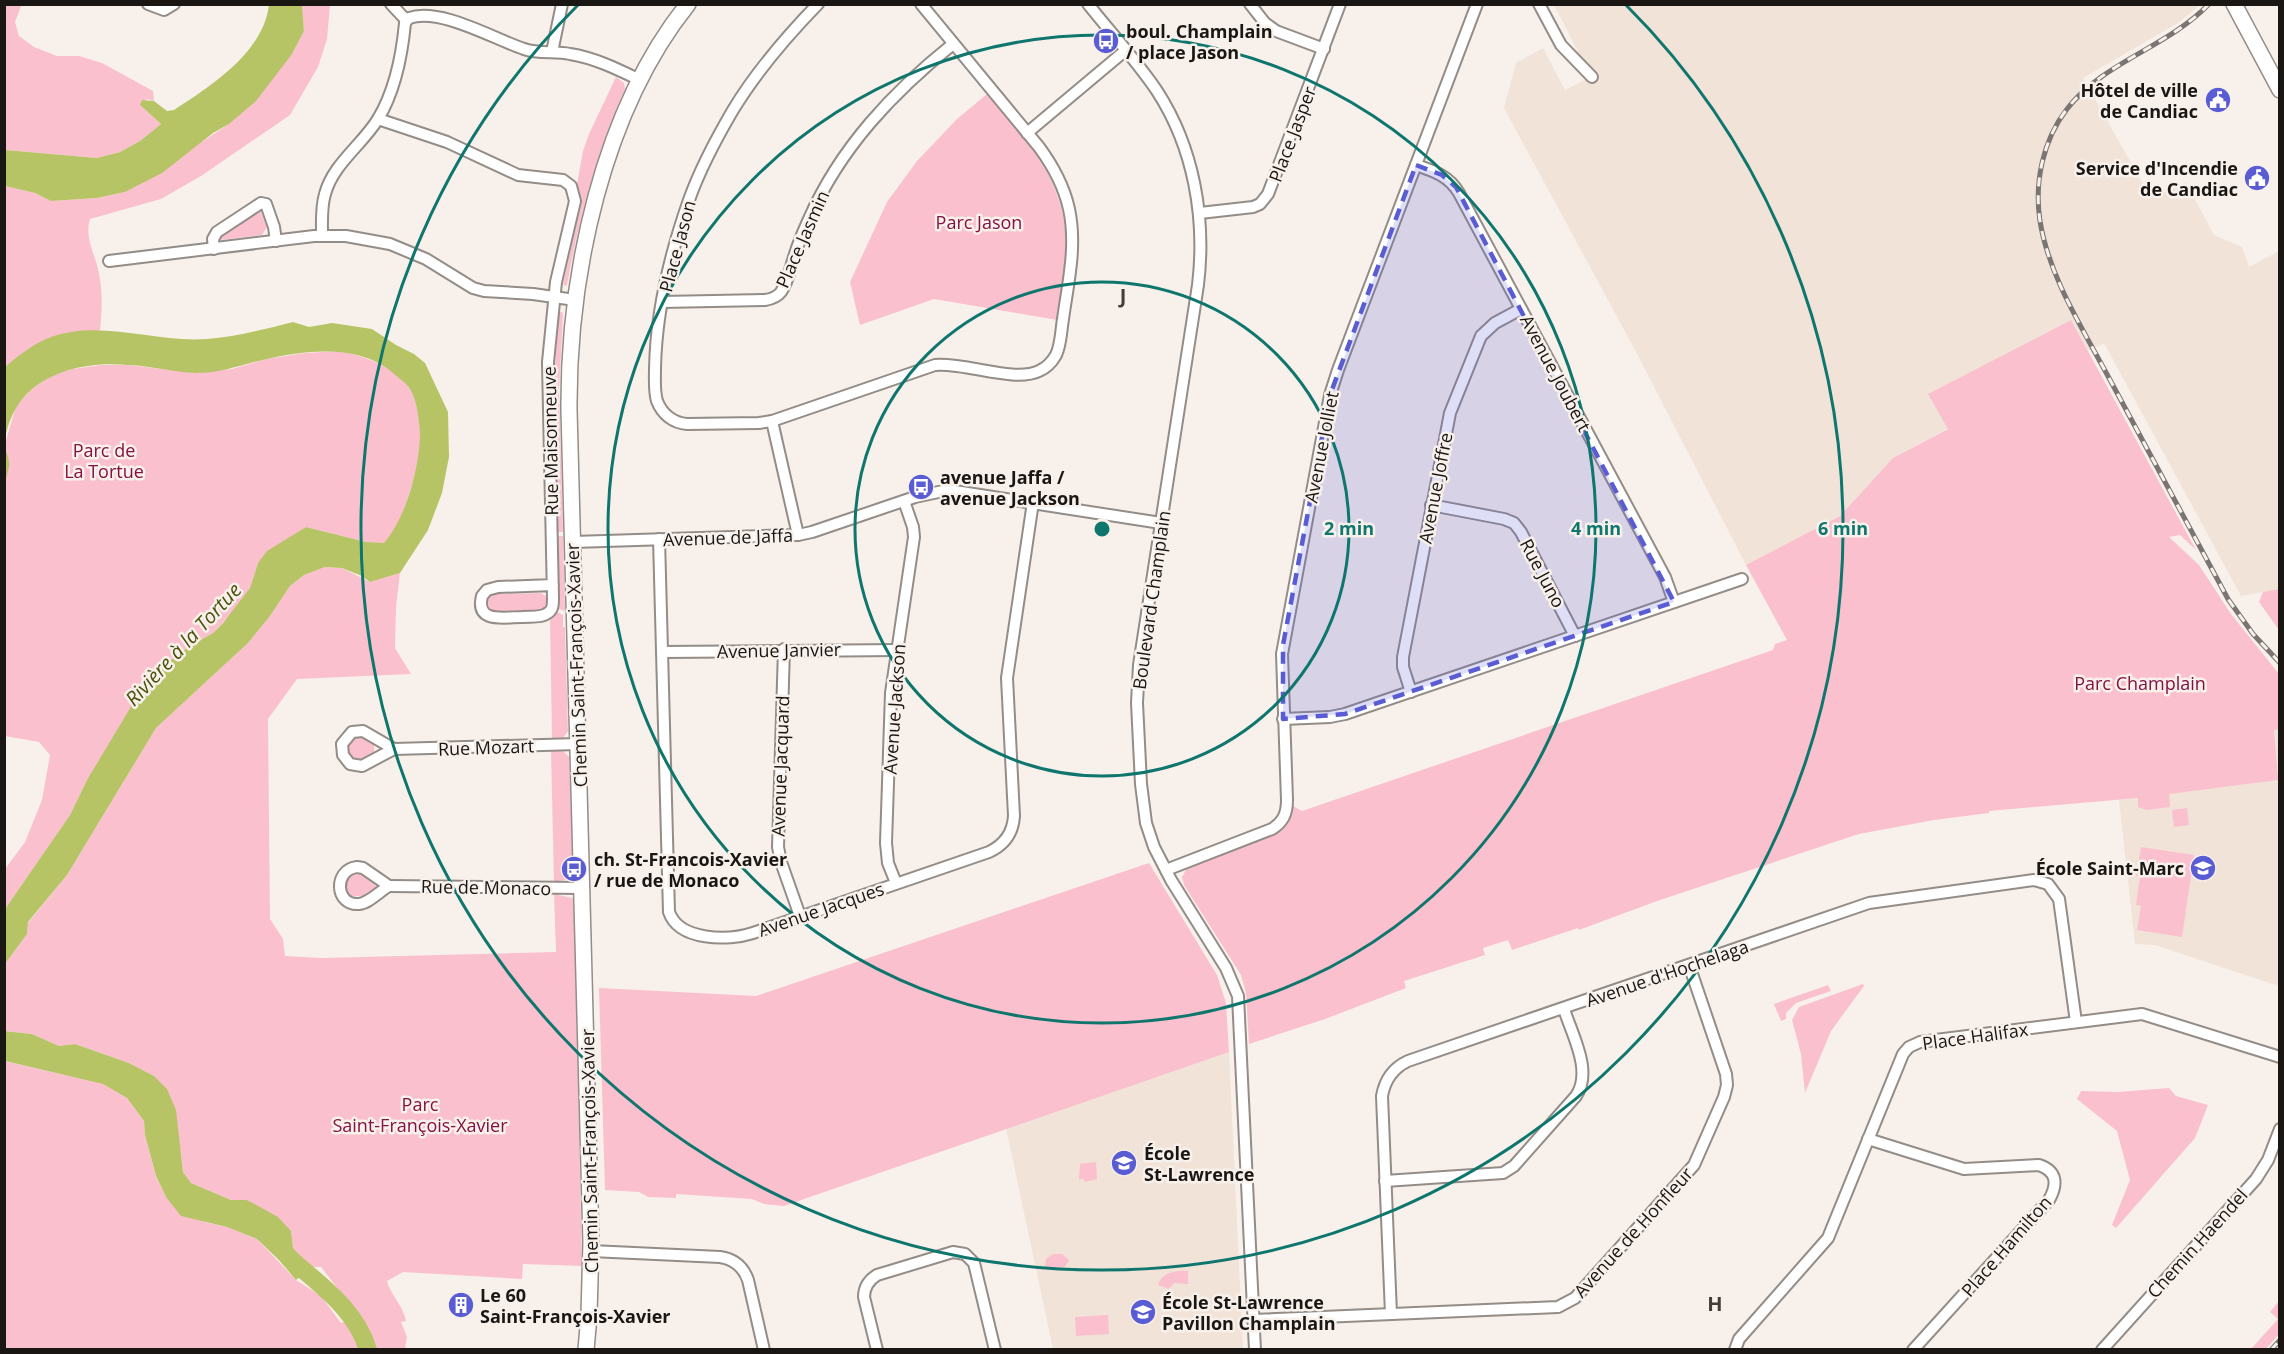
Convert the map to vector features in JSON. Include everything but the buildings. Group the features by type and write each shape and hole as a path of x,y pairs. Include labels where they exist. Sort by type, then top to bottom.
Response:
{"street":[{"path":"148,4 164,10 174,4"},
{"path":"391,4 406,20"},
{"path":"552,52 562,4"},
{"name":"Chemin Saint-François-Xavier","path":"586,1350 590,1308 591,1251 568,388 569,352 586,238 619,124 660,45 688,4"},
{"name":"Place Jason","path":"818,4 756,76 732,111 689,200 672,254 657,335 655,379 657,401 663,412 673,420 687,424 772,421 935,365 954,364 1023,375 1037,372 1049,364 1057,353 1070,268 1071,230 1069,208 1058,177 1027,133 921,4"},
{"name":"Boulevard Champlain","path":"1088,4 1157,91 1176,126 1193,177 1200,213 1198,285 1139,665 1137,703 1141,784 1146,823 1154,847 1226,968 1238,996 1255,1350"},
{"path":"1250,4 1265,23 1276,31 1324,49"},
{"name":"Place Jasper","path":"1200,213 1253,207 1260,204 1268,194 1340,4"},
{"name":"Avenue Jolliet","path":"1166,870 1272,829 1283,820 1287,800 1281,662 1330,395 1477,4"},
{"path":"1539,4 1561,45 1592,77"},
{"path":"2234,4 2280,90"},
{"path":"406,20 422,16 439,18 478,29 528,50 569,53 596,60 640,80"},
{"path":"322,235 322,208 328,185 336,171 378,120 398,68 406,20"},
{"name":"Place Jasmin","path":"662,302 765,300 776,297 785,284 816,203 849,148 895,94 953,44"},
{"path":"1027,133 1126,50"},
{"name":"Rue Maisonneuve","path":"378,120 447,142 510,172 532,178 563,180 571,186 575,201 554,297 548,376 553,585 553,605 544,615 493,618 486,615 481,608 482,596 492,588 553,585"},
{"name":"Avenue Joubert","path":"1416,165 1442,175 1456,187 1665,577 1674,602"},
{"path":"214,249 213,239 217,232 261,203 266,204 269,210 276,241"},
{"path":"109,261 322,235 369,239 396,247 426,259 473,288 484,291 575,300"},
{"name":"Avenue Joffre","path":"1411,692 1403,667 1403,657 1448,420 1478,341 1489,327 1521,309"},
{"path":"772,421 798,535"},
{"name":"Avenue de Jaffa","path":"573,542 798,535 933,492 948,490 1161,523"},
{"name":"Avenue Jackson","path":"896,883 888,863 886,843 891,693 914,537 904,501"},
{"name":"Avenue Jacques","path":"659,539 668,904 671,916 677,925 691,933 735,937 753,933 993,850 1012,830 1014,816 1008,666 1033,502"},
{"name":"Rue Juno","path":"1431,506 1504,519 1514,523 1521,532 1575,636"},
{"path":"1283,719 1341,716 1742,579"},
{"name":"Avenue Janvier","path":"662,652 784,649 897,650"},
{"name":"Avenue Jacquard","path":"784,649 778,847 800,916"},
{"name":"Rue Mozart","path":"394,750 363,731 347,735 341,750 345,760 356,766 368,763 394,750 578,744"},
{"name":"Avenue d'Hochelaga","path":"1391,1314 1382,1096 1386,1082 1394,1070 1408,1061 1877,901 2027,881 2039,881 2052,887 2060,898 2076,1023"},
{"name":"Rue de Monaco","path":"389,886 583,888"},
{"name":"Avenue de Honfleur","path":"1253,1320 1558,1307 1570,1302 1694,1165 1724,1097 1727,1079 1689,965"},
{"path":"1385,1181 1497,1175 1514,1166 1576,1096 1583,1084 1583,1069 1563,1010"},
{"name":"Place Halifax","path":"1735,1350 1739,1338 1826,1242 1903,1054 1912,1045 1920,1042 2146,1014 2280,1058"},
{"name":"Chemin Haendel","path":"2102,1350 2261,1172 2280,1129"},
{"name":"Place Hamilton","path":"1868,1139 1964,1169 2039,1165 2049,1169 2055,1180 2054,1190 2049,1200 1913,1350"},
{"path":"591,1251 720,1257 731,1260 739,1265 748,1280 764,1350"},
{"path":"877,1350 864,1297 869,1281 877,1275 953,1252 965,1254 974,1263 996,1350"}],"highlighted area":[{"path":"1416,165 1442,175 1456,187 1674,602 1345,714 1283,719 1283,645 1330,395"}],"shaded area":[{"path":"269,5 302,5 304,31 292,54 256,101 229,124 213,133 162,173 125,192 97,198 51,201 35,193 5,186 5,150 97,158 120,152 140,141 161,124 140,105 142,100 154,101 167,111 174,110 219,79 246,53 257,38 265,22"},
{"path":"1554,5 2200,5 2178,23 2083,78 2151,198 2186,182 2214,235 2242,247 2249,267 2279,251 2279,589 2241,596 2104,343 2088,351 2071,320 1929,394 1948,428 1893,458 1840,516 1746,565 1635,350 1504,108 1516,63 1543,48 1565,90 1591,77"},
{"path":"293,322 309,327 332,323 372,329 425,363 448,412 449,457 442,493 428,530 400,573 370,582 342,568 325,567 304,575 290,586 248,643 156,728 67,875 28,922 27,934 5,964 5,909 70,815 87,780 135,700 159,669 190,646 213,633 250,588 258,563 267,551 306,527 366,542 384,543 399,520 410,491 417,461 420,433 412,394 407,385 393,373 365,357 349,353 316,352 283,356 206,373 115,364 76,368 40,383 25,396 7,429 5,443 5,367 26,350 51,337 90,330 168,338 207,339"},
{"path":"5,443 9,469 5,482"},
{"name":"École Saint-Marc","path":"2274,729 2279,729 2279,986 2155,945 2135,944 2119,800 2139,798"},
{"path":"4,1031 32,1034 59,1046 75,1044 129,1063 154,1076 167,1089 176,1110 183,1172 191,1183 231,1200 247,1200 278,1217 291,1231 293,1248 311,1267 296,1280 257,1239 227,1227 181,1216 166,1197 156,1176 145,1135 144,1121 127,1098 103,1084 5,1061"},
{"name":"École St-Lawrence","path":"1229,1052 1243,1349 1053,1349 1006,1128"}],"green space":[{"path":"5,5 21,6 15,22 19,36 34,47 57,56 79,56 102,63 153,91 154,101 147,99 140,105 161,124 140,141 120,152 97,158 5,150"},
{"path":"302,5 330,5 327,39 318,67 290,115 201,176 161,199 90,219 89,240 98,267 101,288 100,331 77,334 50,342 5,367 5,186 35,193 51,201 97,198 125,192 229,124 292,54 304,31"},
{"path":"616,77 624,83 625,89 590,185 565,286 563,284 582,200 577,184 583,151"},
{"name":"Parc Jason","path":"987,94 1043,165 1060,204 1065,226 1066,251 1057,320 934,299 860,325 850,282 887,202 917,161 957,119"},
{"path":"260,210 267,227 262,235 220,240 221,236"},
{"path":"559,312 563,315 559,390 563,532 558,532 555,422 555,367"},
{"name":"Parc Champlain","path":"2071,320 2196,550 2180,535 2169,537 2199,565 2231,614 2279,674 2279,729 2274,730 2278,780 2169,794 2170,807 2146,810 2138,807 2138,798 1989,811 1989,813 1934,820 1859,834 1657,901 1579,930 1578,928 1512,950 1508,940 1483,948 1485,955 1404,981 1406,988 1325,1019 1249,1044 1246,993 1241,975 1184,885 1182,877 1187,868 1275,834 1287,824 1293,806 1302,811 1773,650 1775,644 1787,640 1746,565 1840,516 1893,458 1948,429 1928,394"},
{"name":"Parc de La Tortue","path":"341,351 369,359 395,373 409,387 415,401 421,439 420,455 410,493 396,529 384,544 366,542 306,527 258,563 250,588 236,608 213,633 190,646 87,780 70,815 5,909 5,869 25,842 42,800 50,755 39,742 5,736 4,488 9,465 5,444 16,406 30,391 51,375 72,369 101,365 128,365 197,373 232,369 266,359 305,353"},
{"path":"558,536 563,536 565,611 559,609"},
{"name":"Parc Saint-François-Xavier","path":"325,567 342,568 370,582 400,573 395,648 411,674 297,679 268,719 270,919 283,939 285,956 321,958 556,952 554,894 572,898 574,901 582,1266 523,1264 522,1279 403,1272 387,1281 406,1321 401,1322 407,1337 405,1349 5,1349 4,1061 104,1084 127,1098 144,1121 145,1135 156,1177 166,1197 205,1222 227,1227 257,1239 296,1280 321,1296 341,1323 359,1316 321,1267 311,1267 293,1248 291,1231 247,1200 231,1200 191,1183 183,1172 181,1153 154,1076 129,1063 75,1044 59,1046 32,1034 5,1031 5,964 27,934 28,923 67,875 156,728 248,643 290,586 304,575"},
{"path":"2280,589 2279,630 2259,602 2263,592"},
{"path":"541,593 547,597 547,604 539,610 497,612 486,606 486,599 491,594"},
{"path":"557,612 563,615 563,627 565,627 568,731 563,738 552,739 550,620"},
{"path":"359,737 374,743 374,752 359,760 350,756 347,747 349,741"},
{"path":"551,751 563,751 569,757 573,875 571,879 554,882"},
{"path":"2187,808 2189,825 2174,827 2172,810"},
{"path":"2141,847 2194,855 2182,937 2137,930 2141,906 2136,905 2140,877 2136,876"},
{"path":"1149,863 1217,975 1226,1003 1229,1052 784,1206 764,1204 752,1199 676,1194 676,1198 648,1197 639,1192 605,1190 599,988 756,996"},
{"path":"357,874 362,875 377,887 362,896 351,896 346,883 348,878"},
{"path":"1863,984 1864,986 1831,1031 1805,1093 1801,1054 1792,1020 1799,1007"},
{"path":"1828,985 1831,991 1796,1003 1786,1013 1786,1019 1781,1021 1774,1004"},
{"path":"2169,1088 2176,1096 2208,1105 2195,1138 2116,1228 2112,1225 2130,1180 2117,1131 2077,1099 2081,1091 2118,1092"},
{"path":"1096,1162 1097,1179 1085,1182 1079,1179 1080,1164"},
{"path":"1053,1254 1062,1254 1069,1260 1065,1266 1056,1270 1045,1268 1046,1259"},
{"path":"1188,1271 1188,1284 1174,1283 1169,1289 1158,1285 1162,1278 1170,1273"},
{"path":"2279,1301 2279,1334 2266,1349 2251,1349 2278,1319 2270,1312"},
{"path":"1108,1315 1109,1334 1076,1336 1075,1317"}],"waterway":[{"name":"Rivière à la Tortue","path":"288,1257 324,1287 346,1310 355,1322 368,1350"}],"railway":[{"path":"2209,4 2175,32 2099,79 2067,109 2046,148 2042,162 2038,206 2044,242 2068,302 2228,599 2253,634 2280,663"},
{"path":"2271,1350 2280,1340"}],"place":[{"name":"boul. Champlain / place Jason","path":"1106,41"},
{"name":"Hôtel de ville de Candiac","path":"2218,100"},
{"name":"Service d'Incendie de Candiac","path":"2257,178"},
{"name":"avenue Jaffa / avenue Jackson","path":"921,487"},
{"name":"École Saint-Marc","path":"2203,868"},
{"name":"ch. St-Francois-Xavier / rue de Monaco","path":"574,869"},
{"name":"École St-Lawrence","path":"1124,1163"},
{"name":"Le 60 Saint-François-Xavier","path":"461,1305"},
{"name":"École St-Lawrence Pavillon Champlain","path":"1143,1312"}],"district":[{"name":"J","path":"1123,295"},
{"name":"H","path":"1715,1303"}]}
